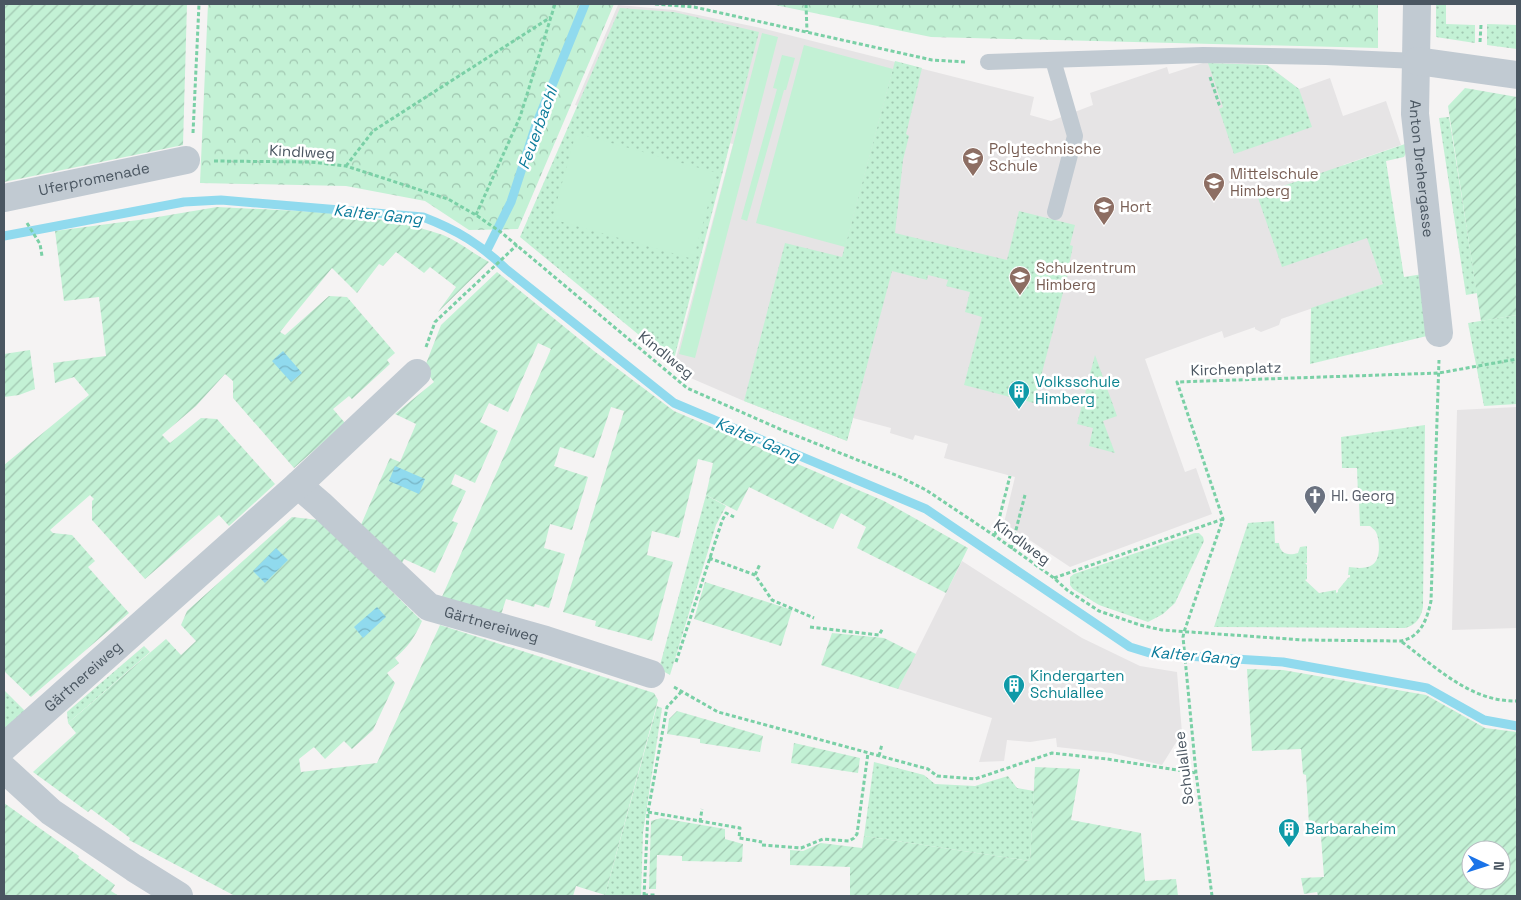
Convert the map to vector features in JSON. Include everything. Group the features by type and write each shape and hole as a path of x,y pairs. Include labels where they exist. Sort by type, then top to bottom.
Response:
{"street":[{"name":"Anton Drehergasse","path":"1417,4 1415,114 1440,333"},
{"path":"1417,61 1517,75"},
{"name":"Uferpromenade","path":"4,198 189,161"},
{"name":"Gärtnereiweg","path":"4,747 298,485 417,372"},
{"name":"Gärtnereiweg","path":"298,485 429,607 546,640 660,679"},
{"path":"4,769 52,812 179,896"}],"lane":[{"path":"988,62 1203,55 1417,61"},
{"path":"1053,60 1075,136 1055,212"}],"path":[{"path":"189,161 199,4"},
{"path":"476,215 520,117 555,4"},
{"path":"655,4 694,7 932,60 988,62"},
{"path":"806,4 807,32"},
{"path":"346,166 373,131 551,17"},
{"path":"1203,55 1219,104 1217,105"},
{"name":"Kindlweg","path":"189,161 310,162 346,166 448,199 502,233 686,388 782,430 898,476 926,490 995,536 1054,578 1067,590 1099,611 1140,625 1184,632"},
{"path":"27,222 40,244 42,256"},
{"path":"417,372 435,322 517,245"},
{"path":"1223,519 1184,632 1303,640 1402,641 1412,638 1426,618 1430,601 1439,373 1517,359"},
{"name":"Kirchenplatz","path":"1223,519 1177,382 1439,373"},
{"path":"995,536 1010,476"},
{"path":"1011,549 1025,495"},
{"path":"734,517 726,513 722,521 660,679 718,712 928,770 937,776 974,779 1052,753 1107,759 1196,774"},
{"path":"1054,578 1223,519"},
{"path":"709,558 755,575 772,600 814,618"},
{"path":"755,575 760,564"},
{"path":"810,627 879,635 883,628"},
{"name":"Schulallee","path":"1184,632 1186,679 1196,774 1212,896"},
{"path":"1402,641 1460,685 1476,694 1502,701 1517,701"},
{"path":"656,895 644,896 648,812 667,707 682,691"},
{"path":"879,756 882,744"},
{"path":"648,812 740,828 739,838 762,843 801,848 823,839 849,841 856,834 868,753"},
{"path":"700,822 702,808"}],"shaded area":[{"name":"Schulzentrum Himberg","path":"618,5 674,10 761,28 1034,97 1030,115 1051,121 1093,105 1090,93 1167,67 1169,74 1203,63 1267,65 1299,89 1330,78 1343,116 1386,101 1401,145 1343,165 1383,284 1281,319 1279,325 1261,332 1255,329 1255,327 1224,338 1222,331 1145,359 1185,472 1196,468 1212,514 1070,567 1004,523 1015,477 944,458 948,444 915,435 913,440 890,433 891,428 853,418 847,441 686,376 674,366 733,144 575,105"},
{"path":"1517,407 1517,628 1452,630 1457,410"},
{"path":"962,561 1082,638 1140,666 1177,672 1182,733 1162,765 1111,753 1057,747 1056,738 1030,742 1007,740 1004,761 979,762 992,718 898,689"}],"green space":[{"path":"4,4 187,4 183,145 4,182"},
{"path":"208,4 614,4 518,229 469,230 425,201 346,186 200,183"},
{"path":"770,4 1378,4 1378,48 931,37"},
{"path":"1436,4 1446,4 1446,24 1475,25 1475,43 1436,37"},
{"path":"620,8 674,12 759,32 673,363 520,237"},
{"path":"1487,24 1517,25 1517,49 1487,45"},
{"path":"762,33 778,37 695,358 679,354"},
{"path":"804,45 893,69 845,247 756,223"},
{"path":"782,55 795,58 786,90 784,90 747,221 741,219 777,89 773,88"},
{"path":"895,61 922,68 906,134 909,136 903,160 895,233 1007,260 1019,211 1075,225 1070,245 1073,246 1070,266 1034,403 964,385 982,317 965,312 970,292 946,286 948,280 928,275 927,280 892,271 847,441 744,401 785,243 842,257"},
{"path":"1208,63 1267,65 1299,89 1312,127 1234,154 1219,109 1223,107"},
{"path":"1465,88 1517,97 1517,315 1481,321 1448,106"},
{"path":"1449,117 1477,293 1466,295 1439,118"},
{"path":"576,133 717,173 693,259 552,219"},
{"path":"1405,144 1406,153 1404,157 1386,161 1404,277 1423,274 1427,336 1310,364 1311,308 1383,284 1367,238 1282,267 1257,195"},
{"path":"217,207 302,211 389,221 443,235 489,262 438,312 456,287 430,267 424,273 396,252 383,266 379,264 357,293 332,268 280,332 285,335 329,296 347,297 395,353 387,360 390,364 352,399 349,396 333,409 345,423 294,468 233,398 233,381 225,374 196,406 162,435 170,443 201,418 217,419 275,484 229,526 219,515 145,579 92,520 92,501 94,499 90,495 50,530 53,533 72,535 95,561 88,567 129,613 31,697 4,671 4,465 89,395 74,377 55,383 53,363 106,356 99,297 64,301 55,231"},
{"path":"497,272 594,351 674,411 884,501 968,548 946,593 857,548 866,527 841,513 833,529 749,487 737,511 706,495 713,463 698,459 679,538 652,531 647,555 673,562 652,641 595,626 596,621 563,612 624,411 611,407 594,458 560,447 554,466 588,477 572,530 550,524 544,548 565,554 549,608 535,604 534,607 506,599 500,618 441,599 551,349 538,343 508,412 489,403 480,422 498,431 475,483 455,474 451,484 466,491 452,521 458,523 435,573 404,559 400,568 360,527 390,458 400,462 416,424 395,414 434,382 424,369 441,325"},
{"path":"1517,315 1517,404 1484,406 1468,323"},
{"path":"30,350 35,389 19,395 4,397 4,354"},
{"path":"1095,355 1117,416 1103,421 1115,453 1089,446 1093,428 1077,424"},
{"path":"1425,425 1423,607 1415,623 1405,628 1214,627 1248,523 1274,521 1275,543 1279,543 1281,550 1285,553 1298,553 1300,547 1307,546 1307,563 1305,563 1307,565 1307,579 1305,580 1319,593 1336,590 1336,593 1338,592 1350,577 1348,575 1349,567 1364,568 1375,562 1379,550 1377,536 1370,526 1360,526 1359,502 1364,502 1364,496 1358,495 1357,468 1342,468 1341,437"},
{"path":"706,495 726,506 716,525 670,675 659,669"},
{"path":"292,517 319,520 422,621 411,641 395,658 399,663 387,673 395,683 373,730 352,749 344,741 325,759 314,747 299,759 301,772 377,763 440,625 654,693 658,700 605,895 576,886 573,896 235,896 129,840 130,838 91,809 88,812 33,772 76,733 68,723 166,639 181,655 196,641 181,625 187,611"},
{"path":"1199,533 1204,541 1175,603 1163,614 1148,622 1099,605 1073,589 1070,585 1070,577 1074,574"},
{"path":"705,582 792,610 781,646 694,619"},
{"path":"832,633 884,638 916,654 898,689 821,665"},
{"path":"144,646 150,652 68,723 67,712"},
{"path":"1247,669 1283,670 1426,695 1485,728 1517,732 1517,896 1318,896 1317,892 1304,894 1301,878 1324,877 1320,823 1309,824 1306,775 1303,774 1301,749 1252,751"},
{"path":"4,690 25,711 4,738"},
{"path":"657,706 662,708 643,833 641,896 605,895"},
{"path":"677,711 763,736 760,752 700,743 700,739 667,734 669,719"},
{"path":"794,743 860,758 858,773 791,763"},
{"path":"874,762 924,775 935,784 975,786 1008,776 1017,788 1034,791 1030,861 864,836"},
{"path":"1035,767 1080,769 1071,820 1141,833 1145,881 1176,879 1178,896 850,896 850,867 790,865 790,850 803,851 821,843 862,848 864,836 1030,861"},
{"path":"4,803 79,856 78,858 115,885 111,891 119,896 4,895"},
{"path":"661,818 725,829 725,839 743,844 742,862 682,861 682,856 657,855 656,889 649,889 651,821"}],"water":[{"path":"283,351 302,373 291,382 272,361"},
{"path":"395,466 425,479 419,494 389,481"},
{"path":"276,548 288,560 265,583 253,571"},
{"path":"377,607 386,617 363,638 354,627"}],"waterway":[{"name":"Feuerbachl","path":"487,250 511,202 536,125 585,4"},
{"name":"Kalter Gang","path":"4,236 184,202 221,200 423,217 447,227 487,252 674,403 926,509 1130,647 1153,654 1283,662 1427,688 1484,720 1517,726"}],"place":[{"name":"Polytechnische Schule","path":"973,177"},
{"name":"Mittelschule Himberg","path":"1214,202"},
{"name":"Hort","path":"1104,226"},
{"name":"Schulzentrum Himberg","path":"1020,296"},
{"name":"Volksschule Himberg","path":"1019,410"},
{"name":"Hl. Georg","path":"1315,515"},
{"name":"Kindergarten Schulallee","path":"1014,704"},
{"name":"Barbaraheim","path":"1289,848"}]}
